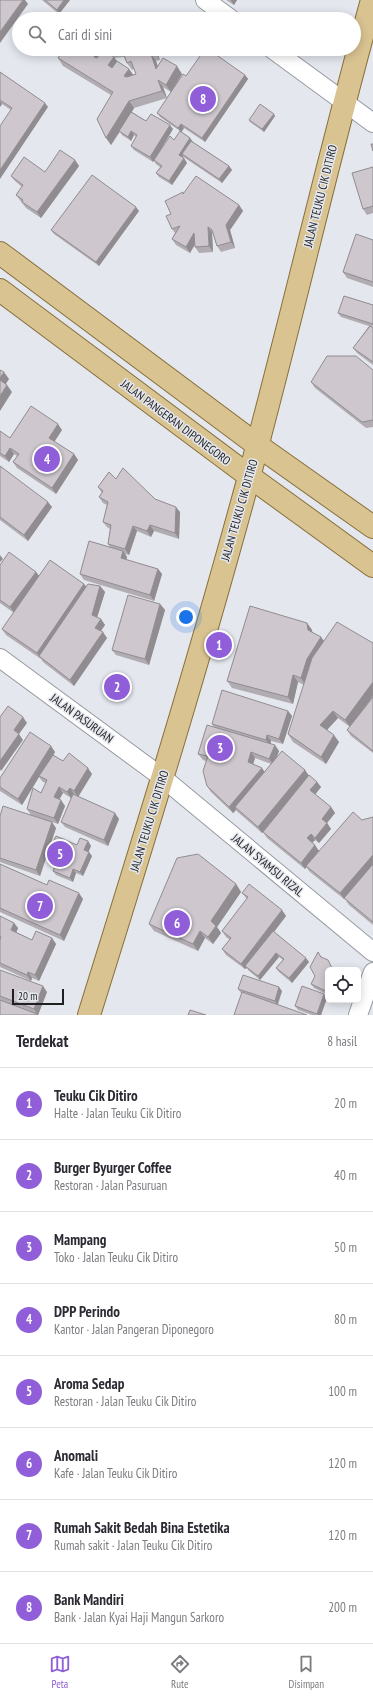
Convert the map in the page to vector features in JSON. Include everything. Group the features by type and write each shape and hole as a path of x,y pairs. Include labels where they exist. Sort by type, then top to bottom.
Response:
{"main road":[{"name":"JALAN TEUKU CIK DITIRO","path":"361,40 372,0"},
{"name":"JALAN TEUKU CIK DITIRO","path":"89,1015 163,778 249,476 356,56"},
{"path":"0,253 257,445 373,527"},
{"name":"JALAN PANGERAN DIPONEGORO","path":"0,290 249,476 373,566"}],"street":[{"path":"205,0 221,12"},
{"path":"282,56 373,123"},
{"name":"JALAN PASURUAN","path":"0,658 163,778"},
{"name":"JALAN SYAMSU RIZAL","path":"163,778 373,952"},
{"path":"358,1015 373,972"}],"building":[{"path":"0,0 23,0 14,12 12,12 12,15 0,32"},
{"path":"45,0 64,0 57,10"},
{"path":"59,56 95,56 97,58 98,56 112,56 114,57 108,65 112,68 117,61 129,69 124,76 127,77 136,74 131,61 127,63 124,56 152,56 156,69 163,58 177,66 166,85 158,80 162,91 129,101 106,138 97,119 113,92 58,58"},
{"path":"200,56 218,56 245,75 202,138 181,124 178,128 157,113 183,74 186,76"},
{"path":"0,72 45,103 0,170 0,126 12,108 0,100"},
{"path":"260,104 274,114 262,129 249,120"},
{"path":"131,112 146,121 151,114 170,125 150,157 131,146 137,135 131,131 128,137 119,131"},
{"path":"180,131 190,138 179,155 184,158 169,181 156,173 162,166 154,160 170,136 174,140"},
{"path":"191,141 229,166 219,179 182,154"},
{"path":"60,150 75,160 37,212 22,202 23,200 16,195 23,185 11,176 24,157 45,172"},
{"path":"373,167 373,206 363,209 352,173"},
{"path":"92,175 136,207 96,262 51,230"},
{"path":"196,176 239,205 226,225 231,242 217,246 212,230 208,227 209,246 195,247 194,233 186,247 172,239 180,226 172,229 166,216 171,214 165,201 183,192 183,194"},
{"path":"356,234 373,240 373,282 343,272"},
{"path":"344,296 373,305 373,324 338,313"},
{"path":"370,326 373,328 373,362 353,348"},
{"path":"327,356 356,356 373,370 373,420 362,422 311,382"},
{"path":"0,370 4,372 0,378"},
{"path":"0,380 7,385 0,396"},
{"path":"31,406 58,424 49,438 74,454 52,488 13,462 19,454 10,448 5,456 0,453 0,431 10,438"},
{"path":"0,466 48,502 24,535 0,517"},
{"path":"123,468 155,499 176,507 175,533 150,525 147,531 133,526 125,549 108,544 111,525 103,522 108,502 99,497 103,491 98,487 109,472 116,479"},
{"path":"89,541 123,551 121,558 158,569 150,595 80,574"},
{"path":"9,552 36,572 10,607 0,600 0,565"},
{"path":"50,560 84,584 37,653 2,629"},
{"path":"88,584 100,586 92,615 101,619 95,628 103,632 70,680 39,656"},
{"path":"128,595 160,604 145,659 112,650"},
{"path":"250,606 307,623 308,630 321,637 307,659 301,678 293,675 288,697 227,681"},
{"path":"337,622 373,643 373,682 345,720 333,711 320,725 334,735 321,757 288,734 312,658"},
{"path":"222,690 288,711 279,739 267,735 266,740 212,724"},
{"path":"373,697 373,751 347,730"},
{"path":"8,706 23,717 14,730 19,734 0,761 0,717"},
{"path":"207,725 275,745 269,759 251,752 248,762 262,768 229,807 207,786 203,771 208,756 198,754"},
{"path":"30,732 51,746 18,799 0,787 0,778"},
{"path":"282,751 305,770 258,827 235,807"},
{"path":"69,753 88,768 74,791 70,788 67,792 59,787 54,797 61,800 54,818 27,809 33,788 41,793 47,780 39,776 53,755 63,761"},
{"path":"309,775 317,782 310,790 331,807 322,819 327,823 315,838 311,834 307,838 315,845 301,863 263,832"},
{"path":"73,794 115,813 104,840 61,822"},
{"path":"3,806 52,822 36,870 0,858 0,816"},
{"path":"353,812 362,820 373,817 373,855 340,893 306,866"},
{"path":"56,836 77,845 80,838 88,841 84,850 89,852 80,872 73,869 70,878 53,871 58,860 47,856"},
{"path":"198,854 236,884 211,921 216,926 208,937 200,931 193,944 149,924 177,858"},
{"path":"0,864 47,885 49,880 79,893 60,935 0,908"},
{"path":"373,864 373,922 344,898"},
{"path":"249,884 282,910 241,964 222,949 231,938 222,931 248,897 242,893"},
{"path":"0,916 14,923 11,930 32,940 36,931 52,938 35,975 28,972 27,975 0,963"},
{"path":"273,931 306,958 289,978 276,968 284,959 276,953 258,976 245,966"},
{"path":"318,952 321,957 328,960 332,967 325,967 325,991 311,984 315,976 310,967"},
{"path":"0,970 43,986 34,1009 0,996"},
{"path":"243,975 279,987 275,1001 238,989"},
{"path":"302,986 324,994 317,1014 295,1006"},
{"path":"242,992 307,1015 234,1015"},
{"path":"0,1000 37,1014 37,1015 0,1015"},
{"path":"190,1010 206,1015 188,1015"}],"place":[{"name":"Bank Mandiri","path":"203,99"},
{"name":"DPP Perindo","path":"47,459"},
{"name":"Teuku Cik Ditiro","path":"219,645"},
{"name":"Burger Byurger Coffee","path":"117,687"},
{"name":"Mampang","path":"220,748"},
{"name":"Aroma Sedap","path":"60,854"},
{"name":"Rumah Sakit Bedah Bina Estetika","path":"40,906"},
{"name":"Anomali","path":"177,923"}]}
